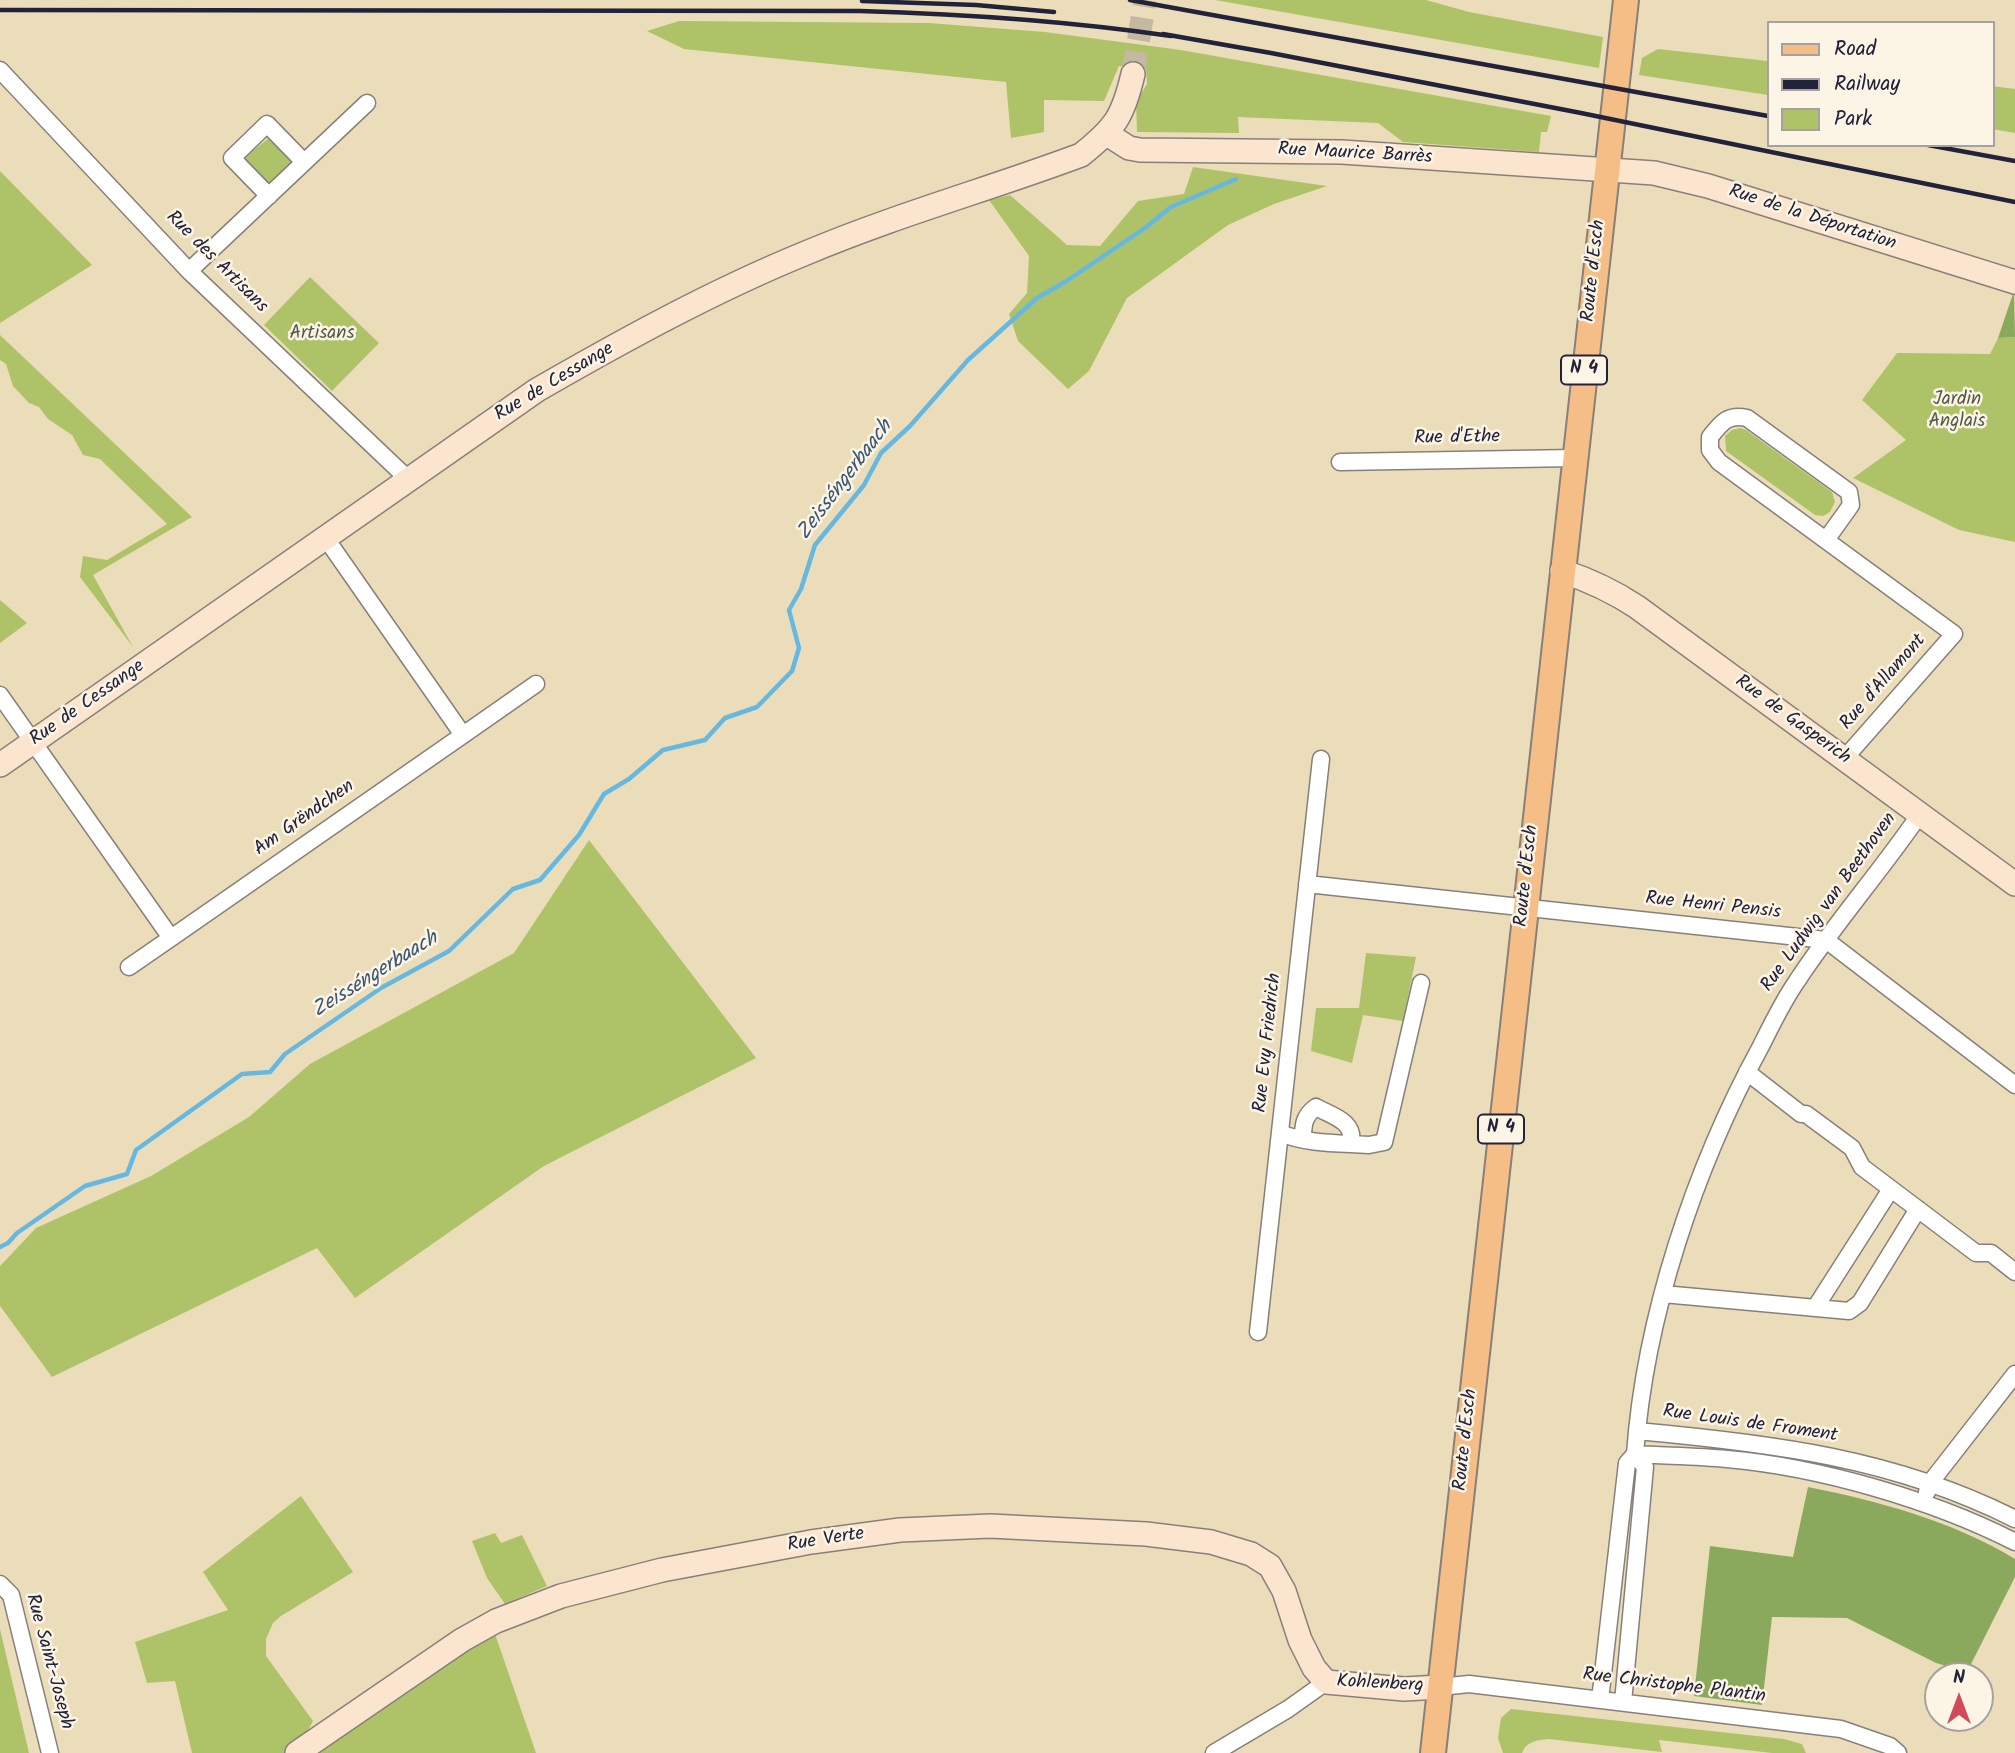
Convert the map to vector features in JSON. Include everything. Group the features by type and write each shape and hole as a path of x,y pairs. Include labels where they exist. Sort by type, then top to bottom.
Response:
{"main road":[{"name":"Route d'Esch","path":"1433,1753 1626,0"}],"street":[{"name":"Rue des Artisans","path":"0,70 189,271 408,479"},
{"name":"Rue de Cessange","path":"0,765 537,390 611,347 761,273 858,232 1081,155 1107,135 1124,108 1133,74"},
{"path":"189,271 367,103"},
{"path":"269,196 232,158 267,124 304,162"},
{"name":"Rue Maurice Barrès","path":"1107,135 1129,148 1140,150 1342,152 1607,168"},
{"name":"Rue de la Déportation","path":"1607,168 1654,173 1708,186 2015,282"},
{"path":"1726,418 1747,418 1849,492 1851,505 1826,541 1719,462 1710,450 1710,437 1726,418"},
{"name":"Rue d'Ethe","path":"1340,462 1574,458"},
{"path":"325,537 463,735"},
{"name":"Rue d'Allamont","path":"1826,541 1955,634 1844,759"},
{"name":"Rue de Gasperich","path":"1562,571 1587,579 1619,595 2015,884"},
{"name":"Am Grëndchen","path":"130,967 536,684"},
{"path":"0,695 171,938"},
{"name":"Rue Evy Friedrich","path":"1258,1332 1321,759"},
{"name":"Rue Ludwig van Beethoven","path":"1600,1700 1627,1463 1635,1454 1663,1294 1679,1236 1721,1125 1797,980 1920,814"},
{"name":"Rue Henri Pensis","path":"1307,884 1826,940"},
{"path":"1826,940 2015,1085"},
{"path":"1280,1133 1303,1139 1369,1146 1384,1142 1421,983"},
{"path":"1747,1072 1801,1114 1806,1114 1852,1148 1862,1167 1976,1253 1991,1253 2015,1272"},
{"path":"1303,1139 1303,1125 1307,1114 1316,1107 1349,1125 1353,1134 1351,1144"},
{"path":"1815,1308 1891,1189"},
{"path":"1663,1294 1849,1311 1860,1303 1918,1209"},
{"path":"1923,1504 1930,1483 2015,1374"},
{"name":"Rue Louis de Froment","path":"1637,1431 1734,1440 1811,1451 1860,1462 1930,1483 2015,1519"},
{"name":"Rue Ludwig van Beethoven","path":"1623,1702 1646,1467 1635,1454"},
{"name":"Rue Louis de Froment","path":"1635,1454 1729,1459 1810,1472 1869,1486 1923,1504 2015,1542"},
{"name":"Rue Verte","path":"297,1753 462,1640 496,1620 550,1600 662,1570 811,1542 900,1530 990,1526 1146,1534 1211,1542 1251,1555 1270,1566 1284,1591 1300,1640 1314,1668 1326,1682"},
{"name":"Rue Saint-Joseph","path":"0,1584 10,1595 50,1753"},
{"name":"Kohlenberg","path":"1214,1753 1288,1709 1326,1682 1404,1689 1440,1687"},
{"name":"Rue Christophe Plantin","path":"1440,1687 1469,1684 1841,1729 1890,1746 1898,1753"}],"green space":[{"path":"1215,0 1426,0 1469,12 1603,37 1599,68"},
{"path":"679,21 929,23 1045,32 1181,50 1551,116 1547,132 1541,132 1539,152 1403,142 1378,123 1238,117 1239,133 1137,132 1136,102 1147,84 1146,69 1119,66 1104,101 1044,100 1044,132 1011,138 1006,82 684,49 647,31"},
{"path":"1658,49 1766,61 1766,95 1639,75 1642,58"},
{"path":"1994,86 2015,89 2015,133 1994,129"},
{"path":"269,138 275,139 293,160 293,165 272,184 267,183 244,161 246,156"},
{"path":"1193,167 1327,186 1274,204 1228,225 1127,298 1089,371 1068,389 1018,341 1009,314 1027,293 1029,256 989,200 1010,195 1067,245 1100,246 1138,201 1184,194"},
{"path":"0,171 92,265 0,323"},
{"name":"Artisans","path":"310,277 379,343 332,391 264,325"},
{"path":"2014,291 2015,337 1998,338"},
{"path":"0,335 192,517 93,575 133,647 80,577 83,556 107,560 167,524 100,459 83,455 72,435 48,419 39,407 29,403 13,386 6,364 0,360"},
{"name":"Jardin Anglais","path":"2015,337 2015,542 1959,530 1853,478 1906,440 1862,400 1897,353 1990,354 1998,338"},
{"path":"1740,428 1832,492 1835,502 1830,512 1823,516 1815,515 1726,451 1725,436"},
{"path":"0,600 27,623 0,643"},
{"path":"589,840 756,1058 544,1166 355,1298 317,1248 52,1377 0,1306 0,1266 36,1228 151,1176 249,1117 310,1064 514,953"},
{"path":"1366,953 1416,957 1403,1021 1363,1015 1352,1063 1311,1051 1316,1008 1359,1008"},
{"path":"1808,1487 1861,1499 1941,1523 2015,1559 2015,1577 1972,1662 1934,1662 1847,1618 1772,1617 1762,1705 1694,1696 1710,1546 1793,1557"},
{"path":"301,1496 353,1572 281,1616 273,1623 266,1639 266,1656 313,1721 296,1753 192,1753 175,1681 147,1683 135,1642 228,1610 203,1572"},
{"path":"495,1533 501,1543 522,1535 547,1586 505,1604 487,1578 472,1541"},
{"path":"0,1629 29,1753 0,1753"},
{"path":"494,1631 536,1753 309,1753"},
{"path":"1511,1709 1784,1739 1802,1744 1806,1753 1772,1753 1659,1740 1662,1752 1549,1739 1530,1744 1522,1753 1503,1753 1498,1738 1501,1718"}],"waterway":[{"name":"Zeisséngerbaach","path":"0,1247 85,1186 127,1174 136,1150 242,1074 270,1072 285,1054 381,988 449,951 513,889 540,880 579,835 604,794 629,779 663,750 705,740 725,718 757,707 792,671 799,648 789,610 801,589 815,545 864,485 881,453 910,426 968,360 1037,298 1145,228 1171,207 1236,179"}],"tunnel":[{"path":"1133,74 1145,0"}],"railway":[{"path":"1130,0 1766,116"},
{"path":"862,1 976,5 1054,12"},
{"path":"0,10 860,11 1016,19 1171,36"},
{"path":"1163,34 1581,113 2015,202"},
{"path":"1939,147 2015,161"}]}
